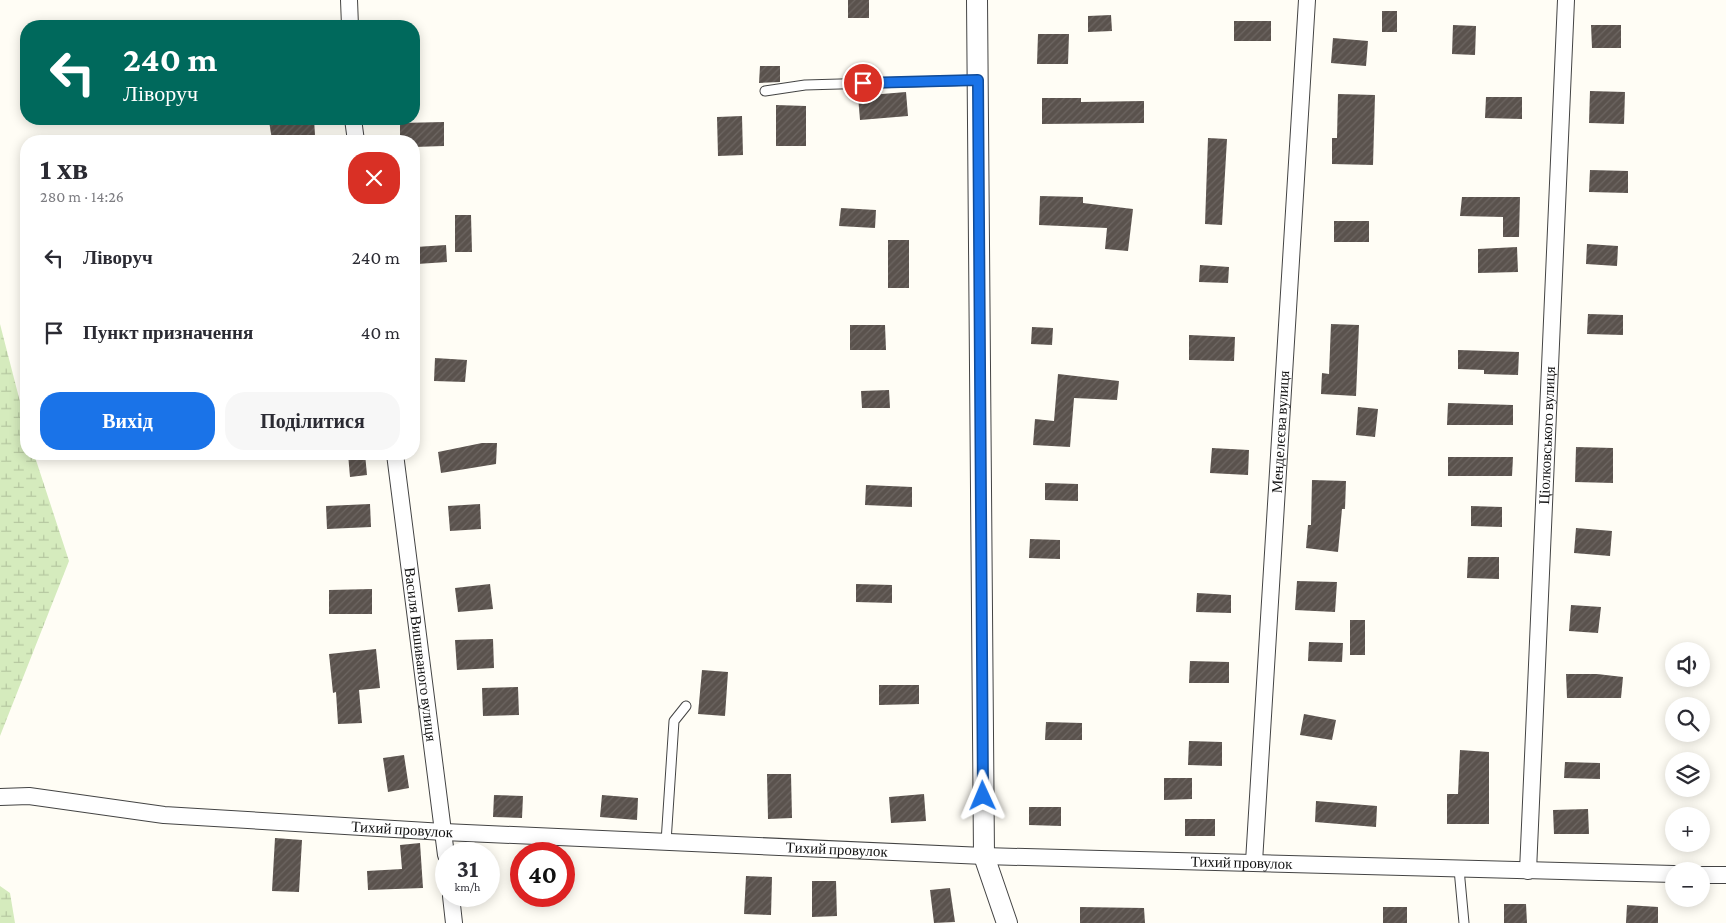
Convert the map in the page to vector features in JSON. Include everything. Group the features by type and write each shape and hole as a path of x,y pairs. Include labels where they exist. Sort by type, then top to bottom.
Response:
{"street":[{"path":"349,0 350,20"},
{"path":"977,0 984,856 1007,923"},
{"name":"Менделєєва вулиця","path":"1254,862 1307,0"},
{"name":"Ціолковського вулиця","path":"1528,871 1566,0"},
{"name":"Василя Вишиваного вулиця","path":"396,460 445,842"},
{"name":"Тихий провулок","path":"0,797 29,796 164,815 444,832 984,856 1665,874"},
{"path":"1710,875 1726,875"},
{"path":"452,907 454,923"}],"lane":[{"path":"765,91 805,85 978,80"},
{"path":"666,842 674,721 686,706"},
{"path":"1459,869 1464,923"}],"green space":[{"path":"0,324 20,402 20,460 36,460 69,561 0,736"},
{"path":"0,886 10,893 15,923 0,923"}],"building":[{"path":"848,0 869,0 869,18 848,18"},
{"path":"1382,11 1397,11 1397,32 1382,32"},
{"path":"1111,15 1112,31 1088,32 1088,16"},
{"path":"1234,21 1271,21 1271,41 1234,41"},
{"path":"1453,25 1476,26 1475,55 1452,54"},
{"path":"1591,25 1621,25 1621,48 1592,48"},
{"path":"1038,34 1069,34 1068,64 1037,64"},
{"path":"1333,38 1368,41 1366,66 1331,63"},
{"path":"760,66 780,66 780,82 759,83"},
{"path":"1590,91 1625,92 1624,124 1589,123"},
{"path":"906,92 908,116 860,120 858,96"},
{"path":"1338,94 1375,95 1373,165 1332,164 1332,138 1337,138"},
{"path":"1486,97 1522,97 1522,119 1485,118"},
{"path":"1042,98 1081,98 1081,102 1144,101 1144,123 1042,124"},
{"path":"776,105 806,106 806,146 776,146"},
{"path":"742,116 743,155 718,156 717,117"},
{"path":"444,122 444,146 420,147 420,135 400,135 400,125 420,125 420,123"},
{"path":"270,125 314,125 315,135 271,135"},
{"path":"1208,138 1227,139 1222,225 1205,224"},
{"path":"1590,170 1628,171 1628,193 1589,192"},
{"path":"1040,196 1083,197 1083,203 1133,209 1128,251 1105,249 1107,228 1039,225"},
{"path":"1462,197 1520,197 1519,237 1503,237 1503,217 1460,216"},
{"path":"841,208 876,210 875,228 839,226"},
{"path":"455,215 471,215 472,252 455,252"},
{"path":"1334,221 1369,221 1369,242 1334,242"},
{"path":"888,240 909,240 909,288 888,288"},
{"path":"1587,244 1618,246 1617,266 1586,264"},
{"path":"446,245 447,262 420,264 420,247"},
{"path":"1517,247 1518,272 1478,273 1478,249"},
{"path":"1200,265 1229,267 1228,283 1199,282"},
{"path":"1588,314 1623,315 1623,335 1587,334"},
{"path":"1331,324 1359,325 1356,396 1321,394 1322,373 1329,374"},
{"path":"850,325 885,325 886,350 850,350"},
{"path":"1032,327 1053,328 1052,345 1031,344"},
{"path":"1189,335 1235,337 1234,361 1189,360"},
{"path":"1458,350 1519,352 1518,375 1484,374 1484,370 1458,369"},
{"path":"435,358 467,360 465,382 434,381"},
{"path":"1058,374 1119,381 1117,400 1074,398 1070,447 1033,445 1035,419 1054,421"},
{"path":"889,390 890,408 862,408 861,391"},
{"path":"1448,403 1513,405 1513,425 1447,425"},
{"path":"1358,407 1378,409 1375,437 1356,435"},
{"path":"482,443 497,443 496,464 441,473 438,452"},
{"path":"1576,447 1613,448 1613,483 1575,482"},
{"path":"1212,448 1249,450 1248,475 1210,473"},
{"path":"1448,457 1513,457 1512,476 1448,476"},
{"path":"349,460 366,460 367,475 350,477"},
{"path":"1312,480 1346,481 1345,509 1342,509 1338,552 1306,548 1308,525 1311,525"},
{"path":"1045,483 1078,484 1078,501 1045,500"},
{"path":"866,485 912,487 912,507 865,505"},
{"path":"370,504 371,527 327,529 326,506"},
{"path":"480,504 481,529 450,531 448,506"},
{"path":"1471,506 1502,507 1502,527 1471,526"},
{"path":"1576,528 1612,531 1610,556 1574,553"},
{"path":"1030,539 1060,540 1060,559 1029,558"},
{"path":"1468,557 1499,557 1499,579 1467,578"},
{"path":"1297,581 1337,582 1335,612 1295,610"},
{"path":"490,584 493,609 458,612 455,588"},
{"path":"856,584 892,585 892,603 856,602"},
{"path":"372,589 372,614 329,614 329,590"},
{"path":"1197,593 1231,595 1231,613 1196,612"},
{"path":"1571,605 1601,607 1598,633 1569,631"},
{"path":"1350,620 1365,620 1365,655 1350,655"},
{"path":"493,639 494,668 457,670 455,640"},
{"path":"1309,642 1343,643 1342,662 1308,661"},
{"path":"376,649 380,688 359,690 362,723 338,724 336,692 333,693 329,654"},
{"path":"1190,661 1229,662 1229,683 1189,683"},
{"path":"702,670 728,672 725,716 698,714"},
{"path":"1566,674 1597,674 1623,677 1621,698 1567,698"},
{"path":"879,685 919,685 919,704 879,705"},
{"path":"518,687 519,715 483,716 482,688"},
{"path":"1304,714 1336,720 1332,740 1300,735"},
{"path":"1046,722 1082,723 1082,740 1045,740"},
{"path":"1189,741 1222,742 1222,766 1188,765"},
{"path":"1460,750 1489,752 1489,824 1447,824 1447,794 1458,794"},
{"path":"404,755 409,788 388,792 383,758"},
{"path":"1565,762 1600,763 1600,779 1564,778"},
{"path":"767,774 791,774 792,818 768,819"},
{"path":"1164,778 1192,778 1192,799 1164,800"},
{"path":"924,794 926,821 891,823 889,797"},
{"path":"494,795 523,796 522,818 493,817"},
{"path":"602,795 638,798 637,820 600,817"},
{"path":"1316,801 1377,806 1376,827 1315,822"},
{"path":"1029,807 1061,807 1061,826 1029,825"},
{"path":"1588,809 1589,834 1554,834 1553,810"},
{"path":"1185,819 1215,819 1215,836 1185,836"},
{"path":"275,838 302,840 299,892 272,891"},
{"path":"420,843 423,888 368,890 367,871 402,869 400,845"},
{"path":"746,876 772,877 771,915 744,914"},
{"path":"812,881 836,881 837,916 812,917"},
{"path":"950,888 955,922 934,923 930,890"},
{"path":"1504,904 1526,904 1527,923 1504,923"},
{"path":"1627,905 1658,907 1658,923 1626,923"},
{"path":"1080,907 1144,908 1145,923 1080,923"},
{"path":"1383,907 1407,907 1407,923 1383,923"}],"route":[{"path":"863,83 978,80 983,796"}]}
